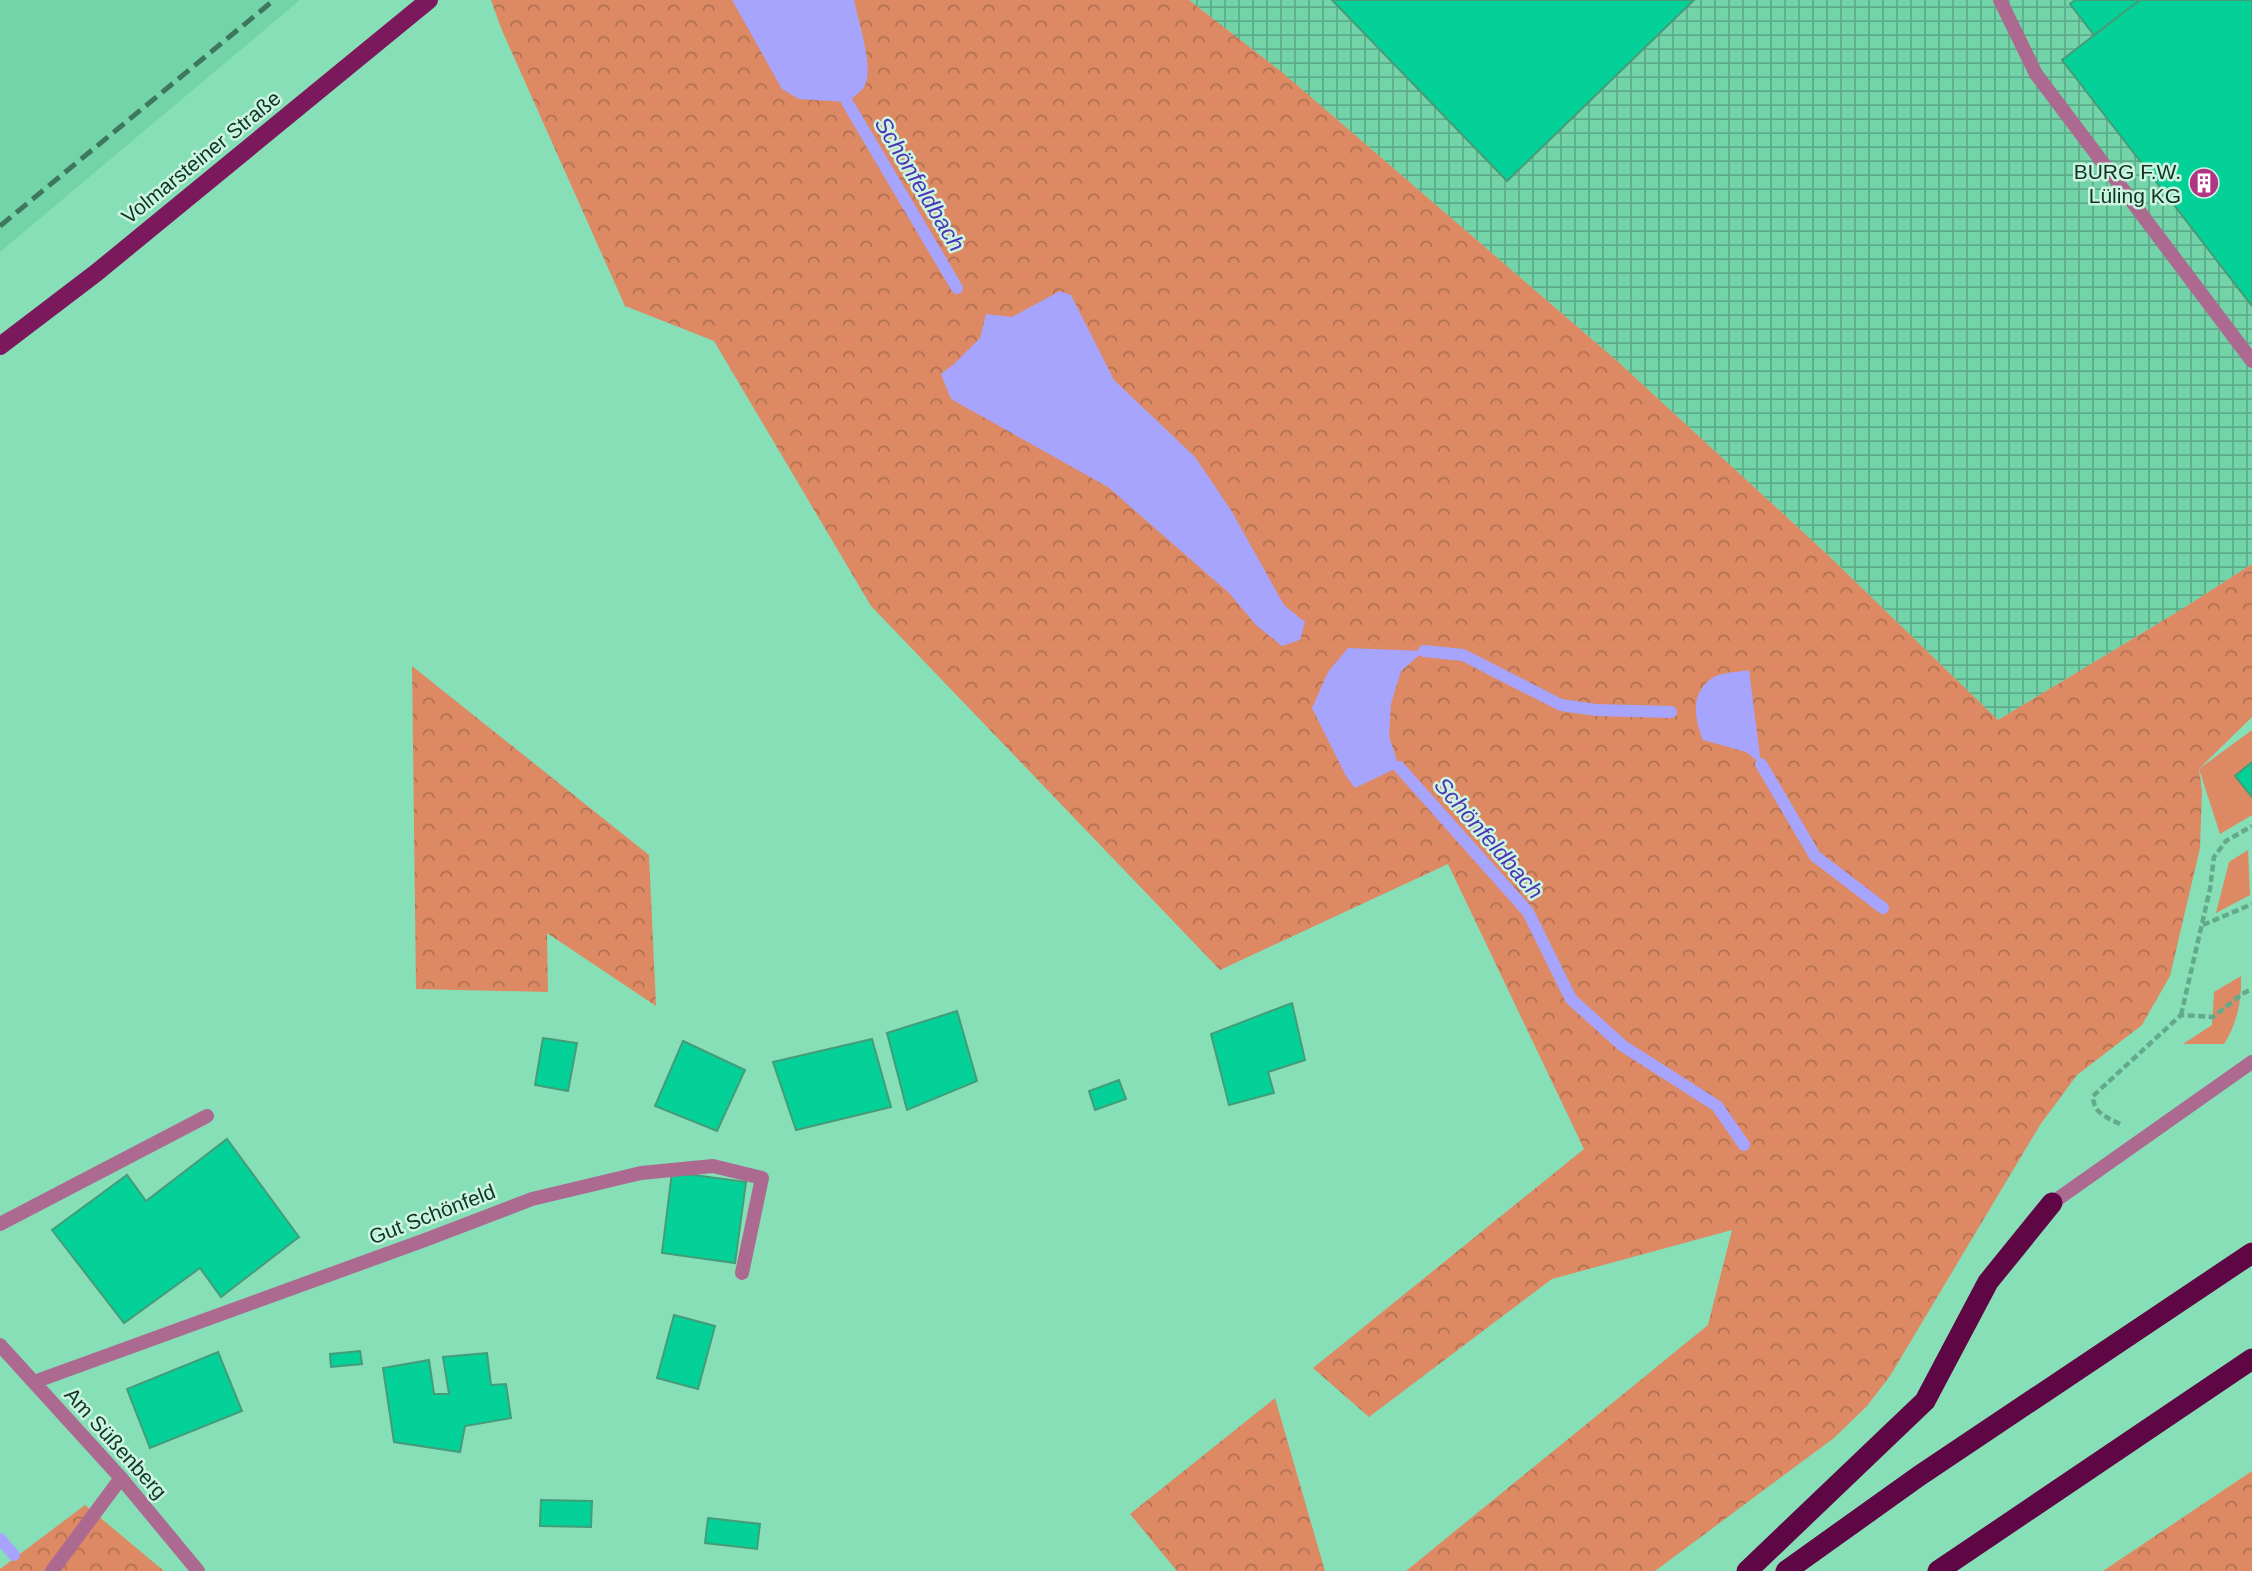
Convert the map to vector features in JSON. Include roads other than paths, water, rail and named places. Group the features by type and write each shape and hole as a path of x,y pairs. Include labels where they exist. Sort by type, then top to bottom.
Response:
{"highway":[{"path":"1746,1571 1925,1401 1988,1282 2052,1203"},
{"path":"1786,1571 1919,1476 2252,1253"},
{"path":"1938,1571 2252,1359"}],"main road":[{"name":"Volmarsteiner Straße","path":"0,346 96,273 429,0"}],"street":[{"path":"2000,0 2036,74 2252,361"},
{"path":"2052,1203 2252,1062"},
{"path":"0,1224 207,1116"},
{"name":"Gut Schönfeld","path":"34,1382 532,1199 641,1173 713,1166 762,1178 742,1273"},
{"name":"Am Süßenberg","path":"0,1345 121,1478 198,1571"},
{"path":"52,1571 121,1478"}],"waterway":[{"name":"Schönfeldbach","path":"847,102 957,288"},
{"path":"1424,651 1463,655 1561,705 1596,710 1671,712"},
{"path":"1761,764 1815,856 1883,908"},
{"name":"Schönfeldbach","path":"1399,767 1528,912 1571,999 1623,1046 1717,1106 1744,1145"},
{"path":"0,1539 14,1555"}],"railway":[{"path":"0,226 274,0"}],"place":[{"name":"BURG F.W. Lüling KG","path":"2204,183"}]}
